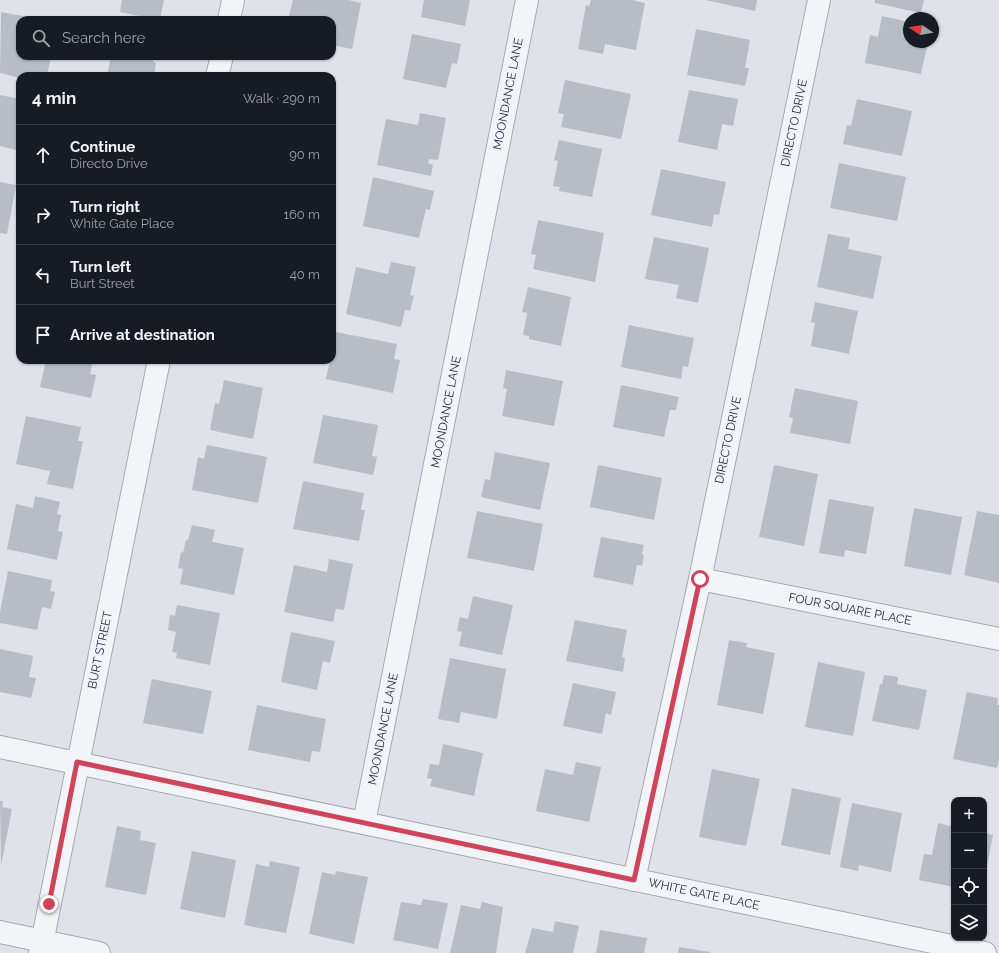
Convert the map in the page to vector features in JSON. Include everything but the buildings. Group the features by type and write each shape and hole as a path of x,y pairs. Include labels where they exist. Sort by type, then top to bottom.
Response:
{"street":[{"path":"230,16 233,0"},
{"name":"MOONDANCE LANE","path":"364,823 527,0"},
{"name":"DIRECTO DRIVE","path":"634,880 700,579 819,0"},
{"path":"218,72 221,60"},
{"name":"BURT STREET","path":"41,947 158,364"},
{"name":"FOUR SQUARE PLACE","path":"700,579 999,639"},
{"name":"WHITE GATE PLACE","path":"0,747 985,953"},
{"path":"0,932 41,947 99,953"}],"route":[{"path":"49,904 77,762 634,880 700,579"}]}
